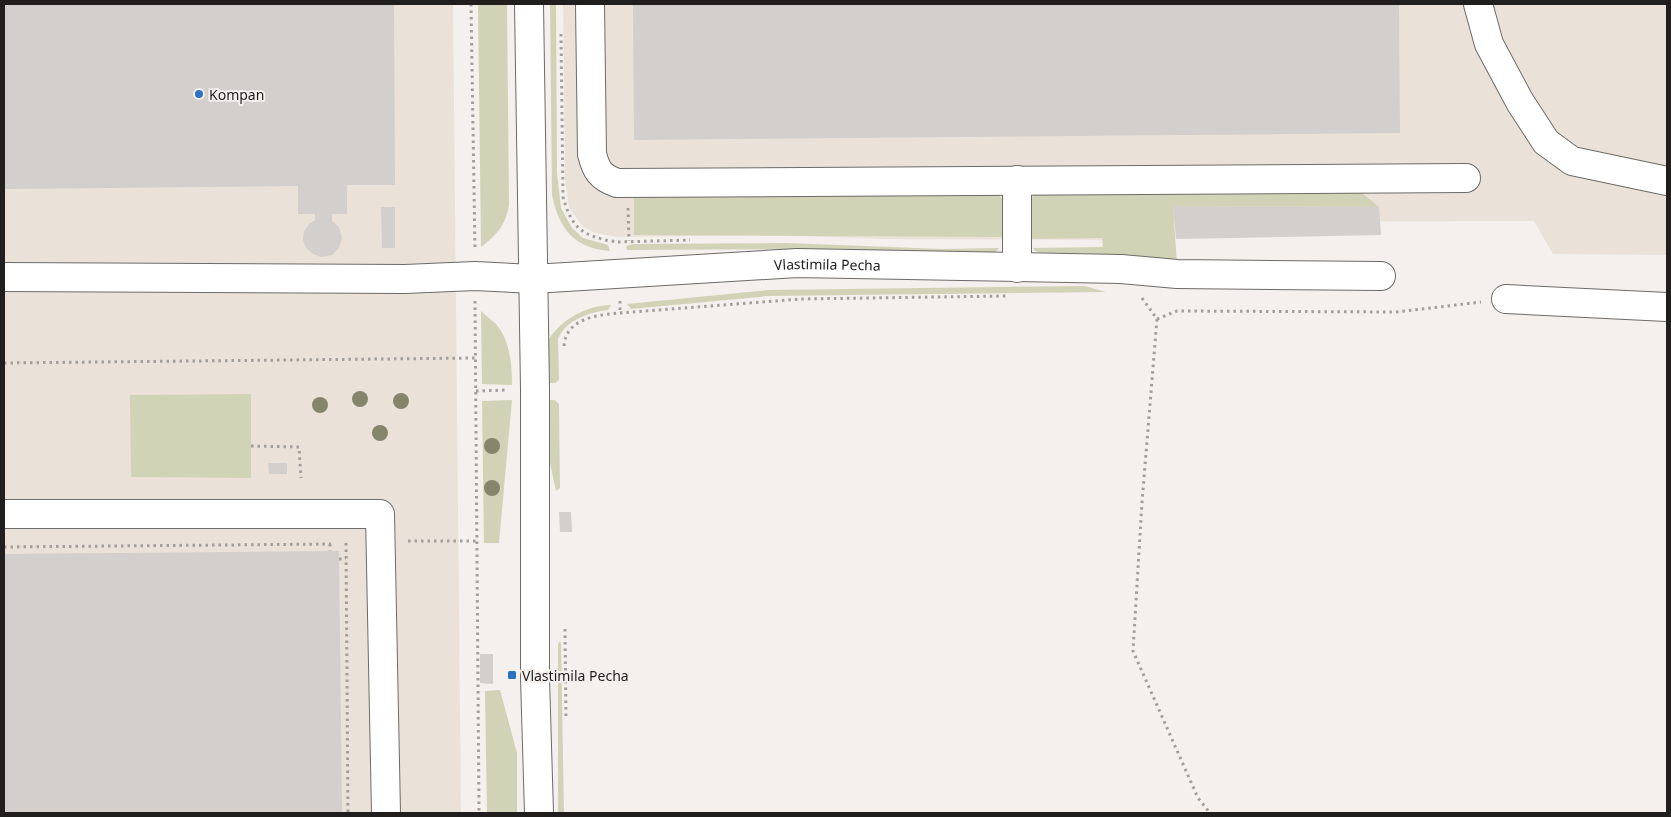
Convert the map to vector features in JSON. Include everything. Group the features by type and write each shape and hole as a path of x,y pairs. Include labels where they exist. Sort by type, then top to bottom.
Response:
{"street":[{"path":"529,4 535,389 535,678 539,813"},
{"path":"590,4 592,154 595,167 608,180 616,183 1466,178"},
{"path":"1478,4 1489,44 1520,102 1546,142 1572,161 1667,181"},
{"path":"1016,268 1017,180"},
{"name":"Vlastimila Pecha","path":"4,277 405,279 475,276 533,279 797,262 1121,269 1177,274 1381,276"},
{"path":"1506,299 1667,307"},
{"path":"4,514 380,514 386,813"}],"path":[{"path":"471,4 479,813"},
{"path":"561,32 561,97"},
{"path":"1121,269 1157,318 1142,502 1133,651 1198,798 1210,813"},
{"path":"564,352 564,343 568,330 579,322 601,315 800,299 1009,296"},
{"path":"1157,318 1177,311 1396,312 1506,299"},
{"path":"4,363 476,358"},
{"path":"476,391 514,390"},
{"path":"251,446 299,447 301,478"},
{"path":"407,541 477,541"},
{"path":"346,543 348,813"},
{"path":"4,547 355,543"},
{"path":"330,544 330,551"},
{"path":"340,559 346,559"}],"shaded area":[{"path":"4,4 453,4 461,813 4,813"},
{"path":"563,4 1667,4 1667,255 1553,254 1534,221 1117,222 1118,240 883,239 773,235 618,237 595,233 582,226 569,207 565,180"}],"green space":[{"path":"478,4 507,4 509,205 506,218 500,229 481,247"},
{"path":"550,4 556,4 557,173 561,208 572,228 583,238 608,245 610,251 587,246 570,235 559,218 552,195"},
{"path":"1357,189 1379,207 1173,206 1177,264 1103,254 1042,253 1035,251 1033,248 1103,247 1102,238 1028,239 1030,202 1036,192"},
{"path":"997,193 1003,200 1002,237 634,235 634,195"},
{"path":"787,243 942,249 999,248 995,253 984,254 787,249 627,250 626,247 635,244"},
{"path":"1085,286 1106,292 768,296 631,309 627,304 768,290"},
{"path":"611,305 608,310 579,318 561,332 558,339 559,380 555,383 539,383 540,365 544,348 556,330 563,323 581,312 590,308"},
{"path":"481,311 496,324 504,337 511,361 512,385 482,384"},
{"path":"251,394 251,478 131,477 130,395"},
{"path":"512,400 499,543 484,543 482,401"},
{"path":"540,400 555,400 559,404 560,488 556,491 546,444"},
{"path":"560,641 564,813 558,813 558,644"},
{"path":"500,690 517,753 517,813 487,813 485,691"}],"building":[{"name":"Kompan","path":"4,4 394,4 395,185 347,185 347,214 332,214 332,221 339,227 342,238 339,248 332,255 321,257 313,254 306,248 303,240 304,231 315,220 315,214 298,214 298,186 4,189"},
{"path":"633,4 1399,4 1400,133 634,140"},
{"path":"1173,206 1379,207 1381,235 1176,239"},
{"path":"381,207 395,207 395,248 382,248"},
{"path":"268,463 287,463 287,474 269,474"},
{"path":"559,512 571,512 572,532 560,532"},
{"path":"339,551 342,813 4,813 4,554"},
{"path":"480,654 493,654 493,684 480,683"}],"place":[{"name":"Kompan","path":"199,94"},
{"name":"Vlastimila Pecha","path":"512,675"}]}
